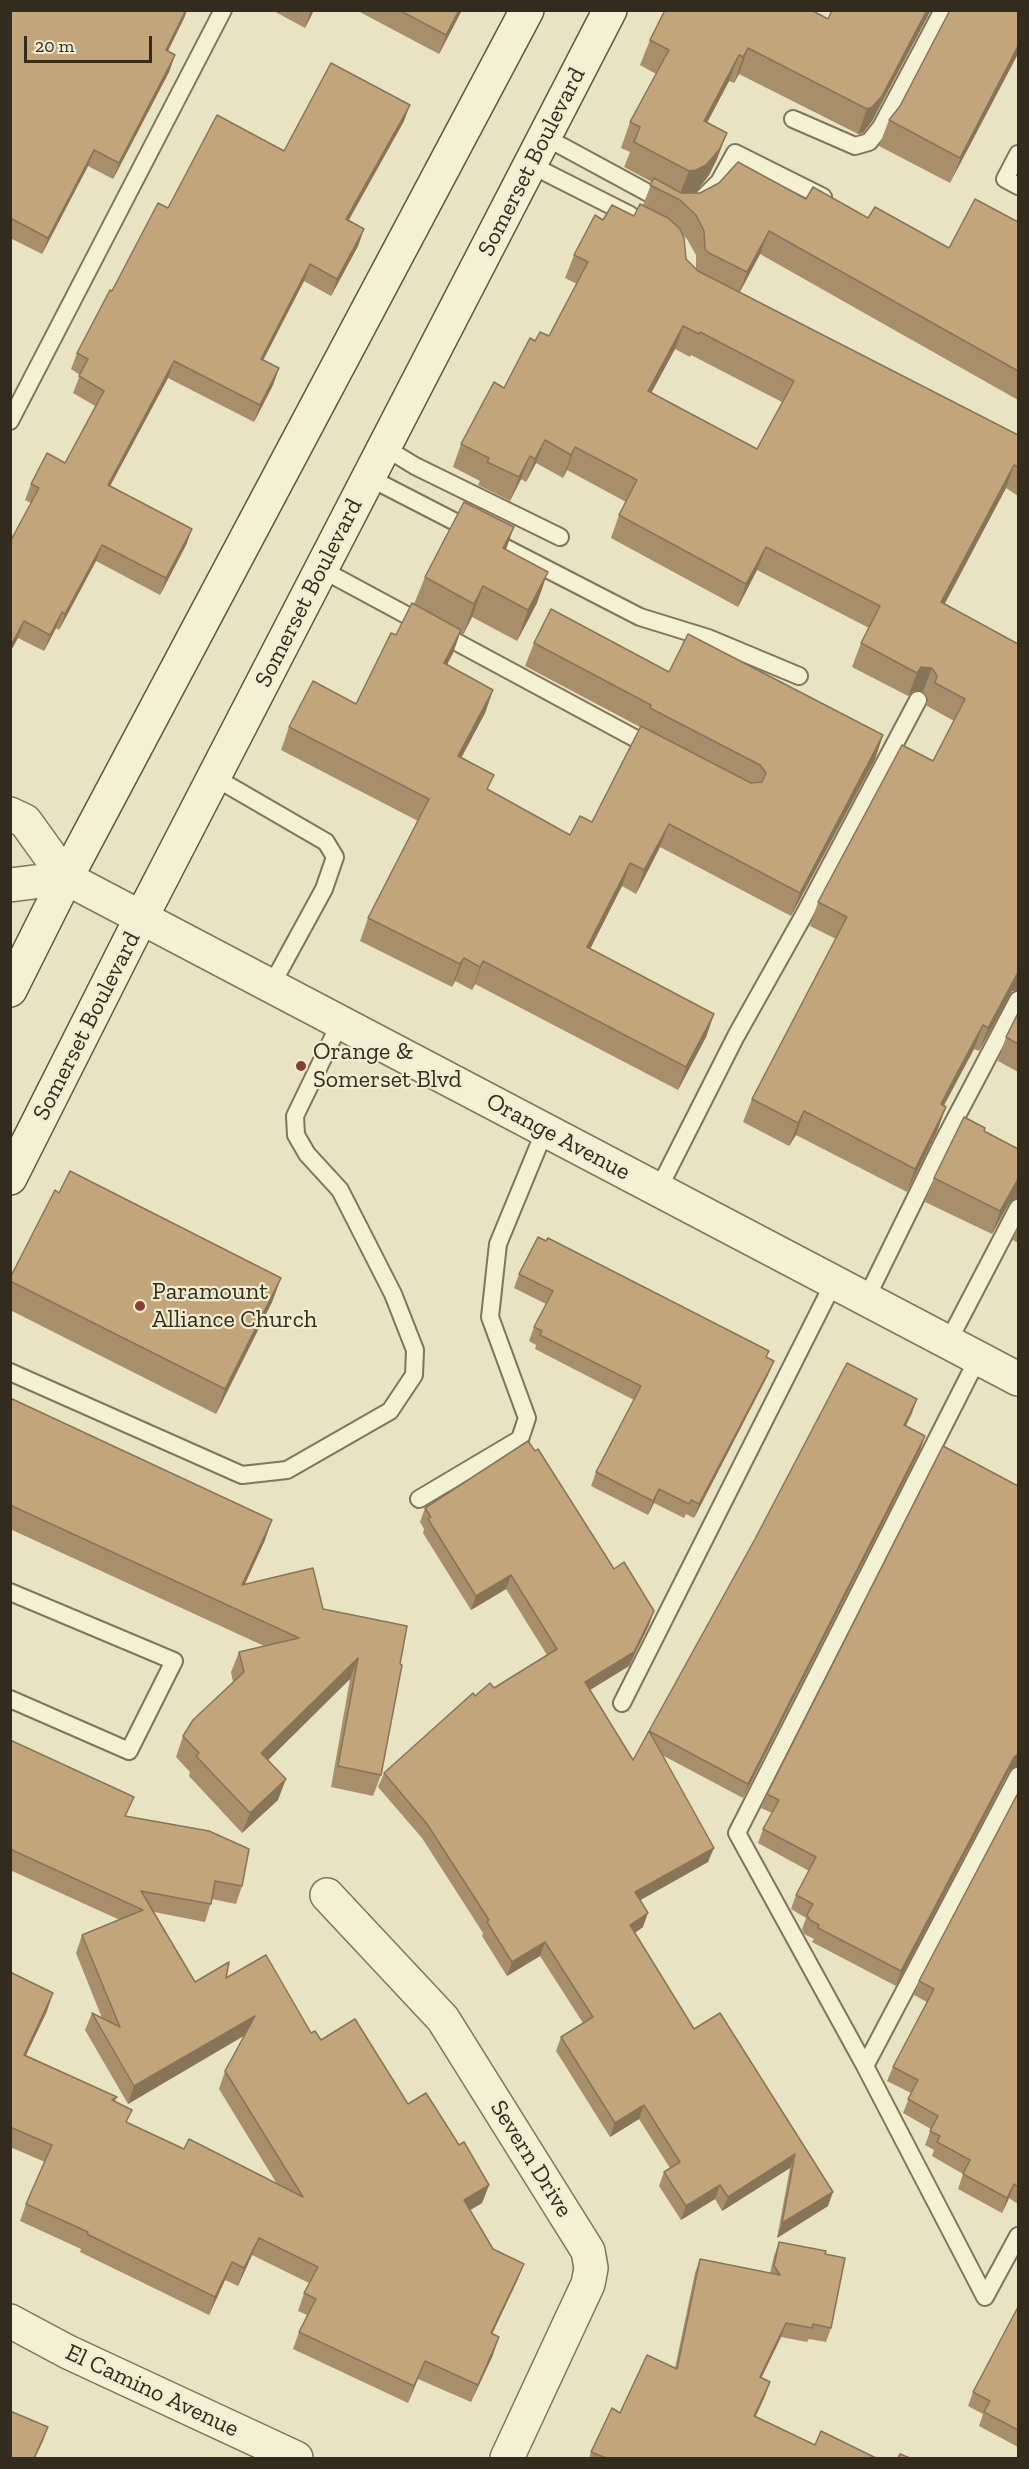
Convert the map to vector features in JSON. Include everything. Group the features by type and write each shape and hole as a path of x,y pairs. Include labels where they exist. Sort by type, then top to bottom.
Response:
{"main road":[{"path":"10,990 66,878 527,10"},
{"name":"Somerset Boulevard","path":"10,1178 141,918 610,10"},
{"name":"Orange Avenue","path":"10,814 25,821 66,878 1018,1379"},
{"path":"10,885 66,878"},
{"name":"Severn Drive","path":"327,1895 443,2019 588,2251 591,2268 588,2284 507,2458"},
{"name":"El Camino Avenue","path":"10,2321 68,2352 296,2458"}],"lane":[{"path":"10,421 223,10"},
{"path":"793,119 855,146 869,142 881,127 943,10"},
{"path":"538,151 677,207 690,206 703,199 718,182 735,153 823,197"},
{"path":"538,151 645,222"},
{"path":"1012,183 1018,154"},
{"path":"384,447 415,466 560,537"},
{"path":"368,477 640,617 708,638 799,676"},
{"path":"321,569 571,706 664,754"},
{"path":"658,1190 736,1036 918,700"},
{"path":"214,777 326,842 335,857 324,889 271,986"},
{"path":"866,1299 942,1144 1018,1000"},
{"path":"10,1372 242,1475 287,1470 390,1411 414,1375 415,1350 393,1294 340,1190 307,1154 296,1135 294,1116 340,1023"},
{"path":"419,1499 520,1439 527,1418 490,1317 498,1244 545,1130"},
{"path":"948,1342 1018,1208"},
{"path":"622,1703 834,1282"},
{"path":"978,1358 737,1833 865,2066 985,2297 1018,2236"},
{"path":"10,1592 174,1661 129,1751 10,1699"},
{"path":"865,2066 1018,1776"}],"building":[{"path":"10,10 186,10 166,50 175,55 119,163 94,150 48,238 10,218"},
{"path":"399,10 459,10 446,35"},
{"path":"665,10 811,10 828,19 832,10 927,10 882,96 867,109 748,48 743,57 739,55 704,121 727,133 719,150 706,165 689,171 634,142 640,127 630,122 669,50 650,40"},
{"path":"950,10 1018,10 1018,46 960,158 889,120 900,106"},
{"path":"331,63 410,105 346,219 364,229 337,279 310,264 261,359 279,368 260,405 174,361 108,485 192,529 166,578 102,545 65,614 62,612 50,635 24,621 10,647 10,542 39,488 31,484 47,453 65,463 104,391 79,376 88,359 77,353 110,290 112,291 158,203 168,208 217,115 284,151"},
{"path":"738,162 806,199 813,187 868,218 875,207 949,248 975,199 1018,222 1018,371 769,231 747,272 709,253 705,249 704,231 696,215 680,200 650,185 654,178 681,193 700,193 719,183"},
{"path":"640,204 668,218 680,229 684,238 686,259 698,271 1018,435 1018,467 1014,465 941,602 1018,644 1018,972 988,1028 983,1025 957,1073 941,1104 946,1107 915,1169 804,1111 798,1123 752,1099 847,917 818,902 902,745 933,761 965,699 935,683 937,676 932,668 921,667 917,673 861,643 880,606 766,547 746,584 619,515 637,480 575,447 571,455 545,440 535,459 530,456 519,477 487,462 489,458 461,444 494,382 504,388 530,338 535,341 540,332 549,336 588,262 574,255 595,215 603,220 612,205 634,216","holes":["683,326 699,334 700,332 794,381 757,449 648,391"]},
{"path":"464,502 514,527 503,548 548,572 528,610 483,586 474,604 425,577"},
{"path":"412,603 461,630 444,663 493,690 458,756 494,775 487,789 570,835 580,816 592,822 641,726 751,783 762,782 766,773 760,765 650,708 651,705 534,643 551,609 669,672 688,634 883,735 800,893 669,824 644,870 630,863 587,947 714,1014 686,1067 483,961 480,967 464,958 460,964 368,918 429,799 289,727 313,681 356,704 391,633 396,635"},
{"path":"1018,1013 1018,1044 1006,1037"},
{"path":"964,1117 985,1128 984,1131 1018,1149 1018,1179 1000,1211 934,1178"},
{"name":"Paramount Alliance Church","path":"70,1171 281,1278 225,1389 10,1281 55,1190 59,1193"},
{"path":"538,1237 546,1241 548,1238 769,1351 766,1357 774,1361 699,1504 691,1500 689,1504 659,1489 653,1501 596,1472 641,1386 540,1335 542,1331 534,1327 553,1291 519,1274"},
{"path":"847,1363 917,1399 904,1425 925,1436 748,1784 649,1731 755,1539"},
{"path":"10,1398 272,1520 242,1585 313,1568 323,1609 407,1626 381,1775 338,1766 358,1658 261,1753 286,1779 250,1813 196,1756 199,1753 183,1736 193,1720 244,1672 239,1652 299,1638 10,1505"},
{"path":"528,1441 535,1451 538,1449 614,1569 624,1562 654,1611 634,1652 585,1682 633,1760 649,1731 714,1848 635,1892 648,1913 630,1925 694,2029 720,2013 833,2192 782,2223 795,2154 728,2197 720,2185 686,2206 664,2172 680,2162 644,2105 615,2123 561,2037 593,2017 545,1942 512,1962 487,1922 489,1920 427,1824 384,1773 473,1693 475,1696 490,1683 494,1688 557,1649 511,1575 476,1596 428,1519 431,1517 425,1508"},
{"path":"943,1446 1018,1486 1018,1754 1014,1757 901,1971 818,1928 819,1925 810,1920 807,1915 813,1904 796,1895 816,1857 763,1829 779,1800 767,1794"},
{"path":"10,1740 134,1797 125,1816 209,1831 249,1849 242,1886 215,1881 211,1904 141,1891 195,1982 229,1962 226,1978 266,1955 311,2033 315,2031 321,2040 355,2019 408,2104 426,2093 459,2145 464,2142 489,2185 464,2200 493,2249 524,2264 491,2333 499,2337 478,2385 425,2361 414,2386 299,2332 316,2299 304,2293 318,2267 259,2238 244,2268 232,2262 215,2297 87,2234 88,2232 26,2204 52,2145 10,2127 10,1972 53,1993 24,2055 117,2097 112,2100 132,2110 126,2122 184,2149 189,2139 303,2197 225,2071 255,2016 134,2086 92,2013 120,2027 82,1935 143,1910 10,1849"},
{"path":"1018,1793 1018,2187 1014,2184 1007,2198 963,2174 970,2160 937,2142 940,2136 930,2131 938,2116 908,2099 918,2080 893,2067 934,1989 919,1981"},
{"path":"779,2242 826,2251 825,2254 845,2258 831,2328 813,2324 812,2328 786,2323 760,2377 770,2382 754,2416 815,2445 821,2431 876,2458 606,2458 591,2452 612,2408 620,2413 647,2355 677,2369 700,2259 780,2275 774,2266"},
{"path":"1018,2307 1018,2430 984,2412 990,2401 973,2392"},
{"path":"10,2411 48,2427 34,2458 10,2458"},
{"path":"900,2454 910,2458 898,2458"}],"place":[{"name":"Orange & Somerset Blvd","path":"301,1066"},
{"name":"Paramount Alliance Church","path":"140,1306"}]}
